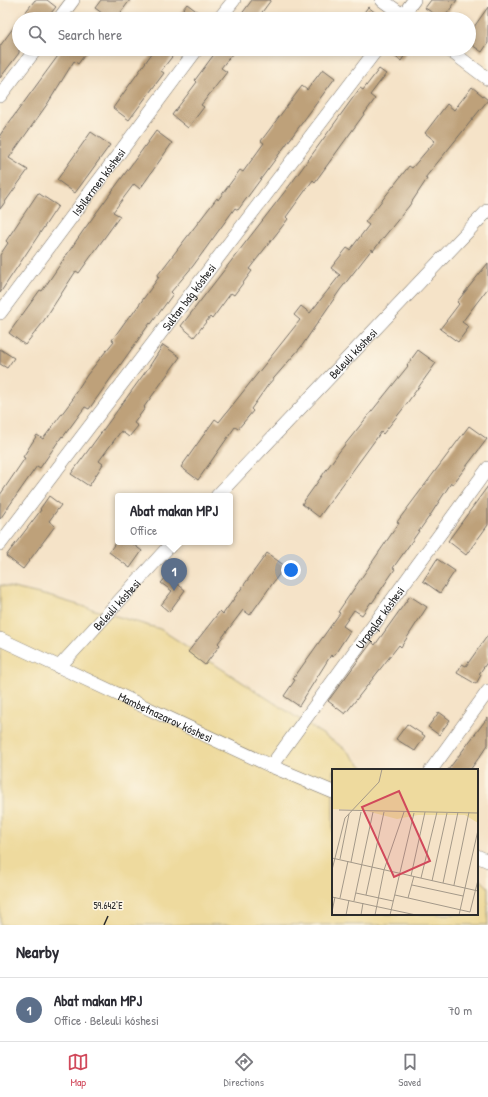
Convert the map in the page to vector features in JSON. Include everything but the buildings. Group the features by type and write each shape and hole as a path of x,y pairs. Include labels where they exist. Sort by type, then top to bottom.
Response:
{"street":[{"path":"64,12 73,0"},
{"path":"225,12 234,0"},
{"path":"382,0 397,12"},
{"path":"407,12 414,0"},
{"path":"0,96 31,56"},
{"name":"Isbilermen kóshesi","path":"0,313 192,56"},
{"name":"Sultan baǵ kóshesi","path":"0,544 372,56"},
{"path":"457,56 488,79"},
{"name":"Beleuli kóshesi","path":"220,493 488,210"},
{"name":"Urpaqlar kóshesi","path":"271,766 488,468"},
{"name":"Beleuli kóshesi","path":"59,667 112,606 170,545"},
{"name":"Mambetnazarov kóshesi","path":"0,639 271,766 332,792"},
{"path":"432,769 488,691"},
{"path":"478,856 488,861"}],"sand":[{"path":"0,585 48,596 160,629 344,748 365,769 332,769 332,915 478,915 478,877 488,887 488,925 0,925"}],"place":[{"name":"Abat makan MPJ","path":"174,591"}]}
